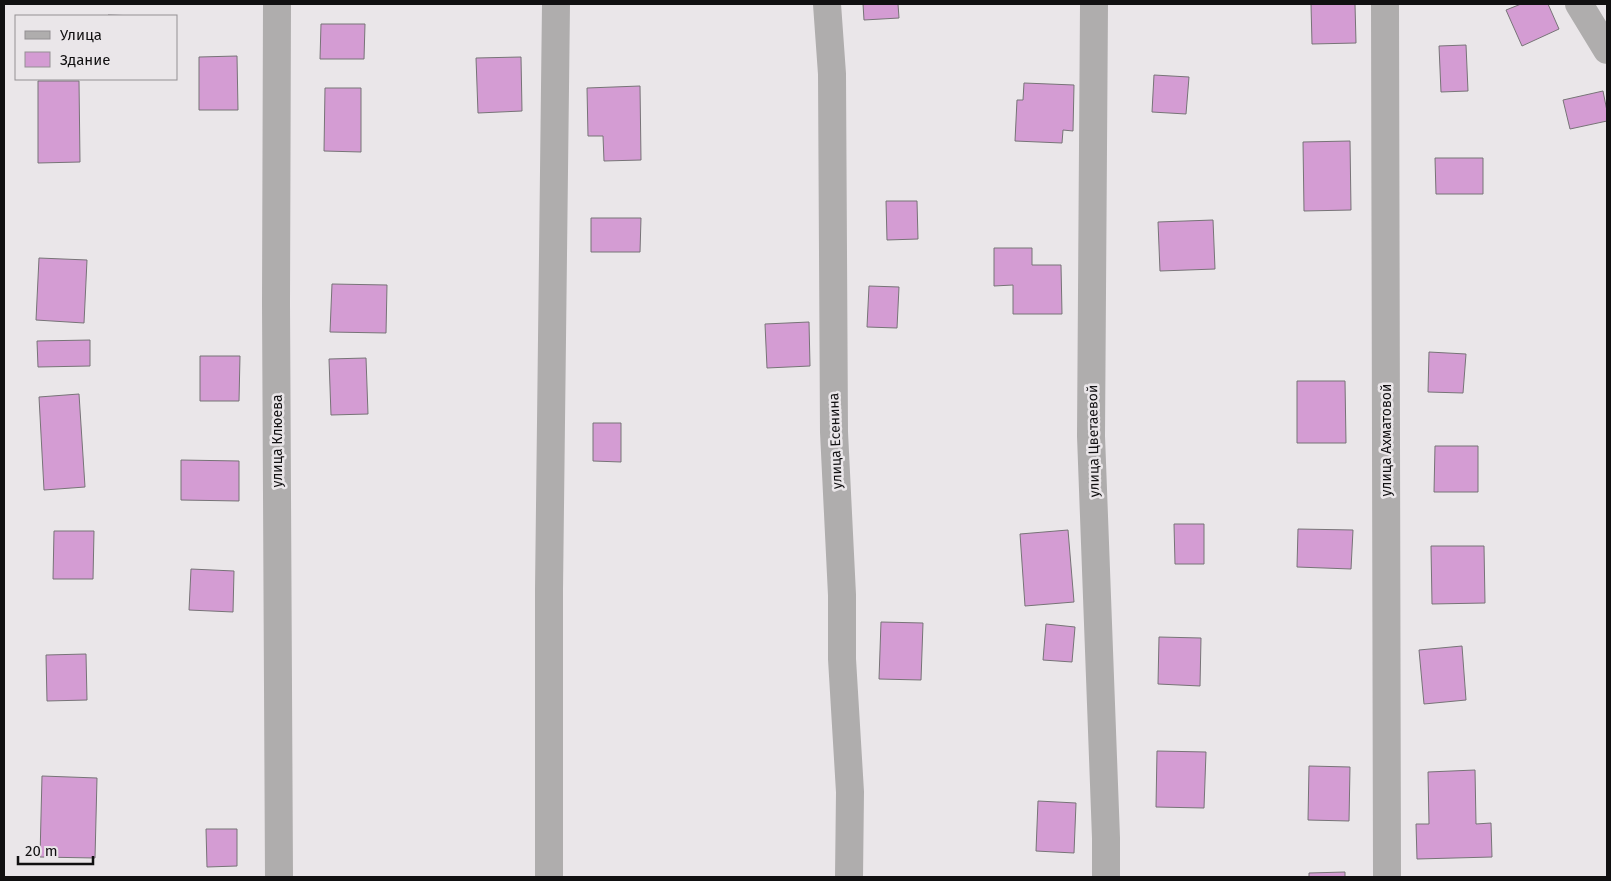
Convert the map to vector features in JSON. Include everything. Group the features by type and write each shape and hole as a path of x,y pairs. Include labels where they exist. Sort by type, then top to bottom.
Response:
{"street":[{"name":"улица Клюева","path":"277,4 276,314 279,877"},
{"path":"549,877 549,590 556,4"},
{"name":"улица Есенина","path":"827,4 832,74 834,432 842,595 842,659 850,792 849,877"},
{"name":"улица Цветаевой","path":"1094,4 1091,436 1106,877"},
{"name":"улица Ахматовой","path":"1385,4 1387,877"},
{"path":"1579,4 1607,50"}],"building":[{"path":"863,4 898,4 899,18 864,20"},
{"path":"1311,4 1355,4 1356,43 1312,44"},
{"path":"1521,4 1548,4 1559,29 1522,46 1506,10"},
{"path":"321,24 365,24 364,59 320,59"},
{"path":"1466,45 1468,91 1441,92 1439,46"},
{"path":"237,56 238,110 199,110 199,57"},
{"path":"521,57 522,111 478,113 476,58"},
{"path":"1154,75 1189,77 1186,114 1152,112"},
{"path":"38,81 79,81 80,162 38,163"},
{"path":"1024,83 1074,85 1073,131 1063,130 1062,143 1015,141 1017,100 1023,100"},
{"path":"640,86 641,160 604,161 603,136 588,136 587,88"},
{"path":"325,88 361,88 361,152 324,151"},
{"path":"1603,91 1607,121 1570,129 1563,100"},
{"path":"1350,141 1351,210 1304,211 1303,142"},
{"path":"1435,158 1483,158 1483,194 1436,194"},
{"path":"886,201 917,201 918,239 887,240"},
{"path":"591,218 641,218 640,252 591,252"},
{"path":"1213,220 1215,269 1160,271 1158,222"},
{"path":"994,248 1032,248 1032,265 1061,265 1062,314 1013,314 1013,285 994,286"},
{"path":"39,258 87,260 84,323 36,320"},
{"path":"332,284 387,285 386,333 330,332"},
{"path":"869,286 899,287 897,328 867,327"},
{"path":"809,322 810,366 767,368 765,324"},
{"path":"90,340 90,366 38,367 37,341"},
{"path":"1429,352 1466,354 1463,393 1428,392"},
{"path":"200,356 240,356 239,401 200,401"},
{"path":"366,358 368,414 331,415 329,359"},
{"path":"1297,381 1345,381 1346,443 1297,443"},
{"path":"79,394 85,487 44,490 39,397"},
{"path":"593,423 621,423 621,462 593,461"},
{"path":"1435,446 1478,446 1478,492 1434,492"},
{"path":"181,460 239,461 239,501 181,500"},
{"path":"1174,524 1204,524 1204,564 1175,564"},
{"path":"1298,529 1353,530 1351,569 1297,567"},
{"path":"1068,530 1074,602 1025,606 1020,534"},
{"path":"54,531 94,531 93,579 53,579"},
{"path":"1431,546 1484,546 1485,603 1432,604"},
{"path":"191,569 234,571 233,612 189,610"},
{"path":"881,622 923,623 921,680 879,679"},
{"path":"1046,624 1075,627 1072,662 1043,660"},
{"path":"1159,637 1201,638 1200,686 1158,684"},
{"path":"1462,646 1466,700 1424,704 1419,650"},
{"path":"86,654 87,700 47,701 46,655"},
{"path":"1157,751 1206,752 1204,808 1156,807"},
{"path":"1309,766 1350,767 1349,821 1308,820"},
{"path":"1475,770 1476,824 1491,823 1492,857 1417,859 1416,824 1429,824 1428,772"},
{"path":"42,776 97,778 95,858 40,857"},
{"path":"1038,801 1076,803 1074,853 1036,851"},
{"path":"206,829 237,829 237,866 207,867"},
{"path":"1345,872 1345,877 1309,877 1309,873"}]}
